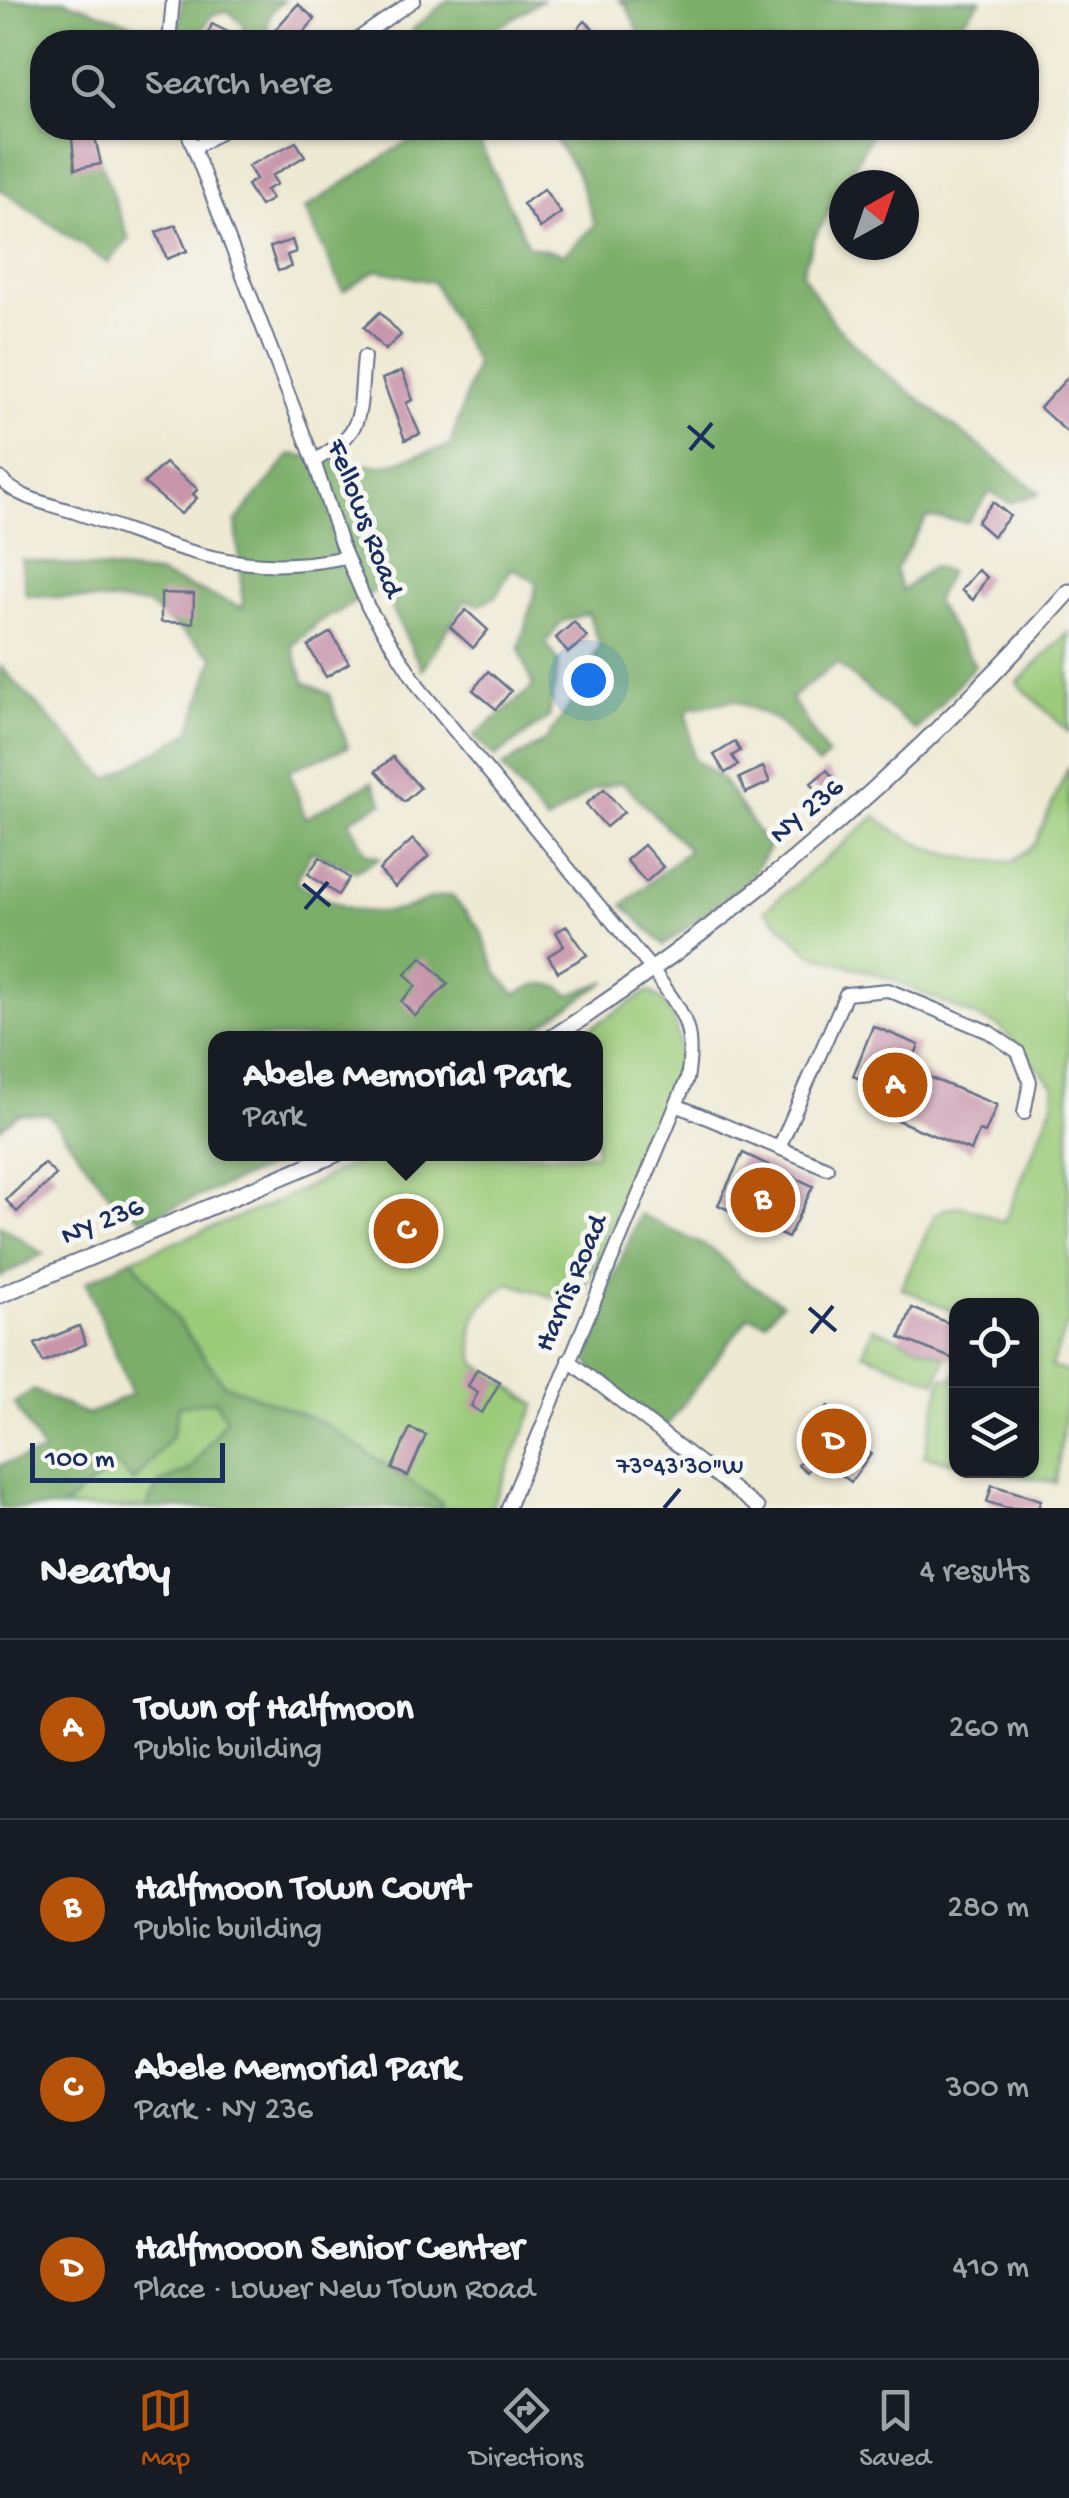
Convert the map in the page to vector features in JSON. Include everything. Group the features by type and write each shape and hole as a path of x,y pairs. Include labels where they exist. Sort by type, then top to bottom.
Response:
{"main road":[{"name":"NY 236","path":"563,1031 654,972 907,764 1069,592"},
{"name":"NY 236","path":"0,1294 319,1161"}],"street":[{"path":"170,30 173,0"},
{"path":"371,30 414,0"},
{"name":"Fellows Road","path":"191,140 368,607 421,690 654,972"},
{"path":"194,148 207,140"},
{"path":"314,461 343,444 356,426 364,357"},
{"path":"0,478 32,499 151,542 236,562 299,567 346,557"},
{"name":"Harris Road","path":"508,1508 687,1079 692,1046 682,1008 654,972"},
{"path":"778,1148 846,994 888,990 989,1032 1018,1052 1030,1082 1024,1113"},
{"path":"676,1105 827,1168"},
{"path":"568,1360 758,1508"}],"green space":[{"path":"0,0 64,0 146,29 30,30 30,140 92,140 129,239 108,263 0,189"},
{"path":"182,0 284,0 271,12 268,30 243,30 244,25 228,11 212,15 203,30 179,30"},
{"path":"448,0 542,0 494,30 412,30"},
{"path":"619,0 981,0 956,30 637,30 626,5"},
{"path":"412,140 479,140 528,246 564,254 595,225 576,171 555,140 868,140 852,170 829,170 829,212 802,273 832,321 876,366 1040,493 1009,503 990,492 968,522 927,517 895,570 902,591 932,566 949,572 935,602 975,665 916,731 837,663 791,698 828,756 818,765 777,720 735,700 687,709 693,759 721,778 769,848 749,880 664,945 623,905 689,850 622,782 594,789 547,822 502,767 546,740 573,701 600,645 588,613 561,622 546,643 559,662 549,717 495,757 474,736 533,687 519,649 537,583 512,568 496,596 479,605 466,600 422,670 382,587 318,623 292,646 304,682 329,694 348,747 289,770 305,818 372,782 383,803 349,820 366,853 380,858 355,871 312,851 296,882 322,897 362,911 391,911 452,896 480,929 497,973 516,994 543,984 556,986 570,995 607,981 532,1031 208,1031 208,1161 282,1161 143,1220 112,1197 48,1114 18,1114 0,1129 0,666 108,779 190,732 214,657 147,604 26,595 21,560 157,574 243,608 236,521 291,454 382,466 450,446 476,364 433,282 377,270 343,291 305,209"},
{"path":"1069,632 1069,732 1017,683"},
{"path":"1069,766 1069,1320 1051,1367 1069,1372 1069,1382 1056,1483 1031,1478 1039,1478 1039,1298 949,1298 949,1310 901,1288 935,1215 961,1207 1004,1222 1053,1104 1054,1086 1000,1027 883,976 811,954 765,910 876,816 923,846 957,856 1013,862 1035,844"},
{"path":"649,991 667,1008 677,1029 678,1078 576,1304 509,1283 476,1316 472,1336 475,1363 536,1405 491,1508 439,1508 442,1504 322,1422 224,1384 132,1259 274,1203 359,1161 603,1161 603,1031 586,1031"},
{"path":"640,1214 715,1251 740,1277 782,1303 765,1322 749,1316 666,1427 606,1384 584,1350"},
{"path":"0,1225 43,1254 0,1277"},
{"path":"132,1259 224,1384 322,1422 442,1503 439,1508 146,1508 159,1484 191,1469 226,1419 215,1400 179,1406 172,1436 134,1482 116,1464 62,1508 0,1508 0,1465 44,1453 14,1403 33,1390 88,1415 132,1394 86,1282"},
{"path":"873,1328 946,1357 936,1382 863,1353"},
{"path":"942,1378 949,1378 949,1461 924,1456"},
{"path":"215,1400 227,1418 191,1469 159,1484 146,1508 62,1508 117,1463 133,1482 171,1436 178,1405"}],"building":[{"path":"298,4 315,19 305,30 275,30"},
{"path":"585,21 595,30 577,30"},
{"path":"72,140 96,140 101,164 75,169"},
{"path":"296,142 305,156 272,176 277,184 266,190 272,199 260,206 247,185 256,179 248,166"},
{"path":"544,189 561,213 540,228 523,204"},
{"path":"176,225 187,251 167,259 156,232"},
{"path":"292,240 296,252 287,255 291,267 278,271 270,247"},
{"path":"380,312 401,335 385,350 364,327"},
{"path":"402,371 413,400 406,403 420,434 405,440 382,379"},
{"path":"1069,376 1069,434 1040,408"},
{"path":"165,463 198,489 193,494 197,498 181,514 144,483"},
{"path":"993,502 1010,516 993,536 977,522"},
{"path":"978,570 987,577 973,600 961,590"},
{"path":"161,593 194,594 193,623 161,622"},
{"path":"466,610 488,630 473,648 450,627"},
{"path":"574,622 587,637 568,653 556,638"},
{"path":"331,632 349,663 326,677 308,646"},
{"path":"488,671 511,691 496,709 473,690"},
{"path":"735,742 740,751 732,756 738,765 725,773 714,755"},
{"path":"393,757 420,788 404,802 376,771"},
{"path":"763,767 770,782 746,793 739,778"},
{"path":"827,770 836,782 820,795 811,783"},
{"path":"604,789 624,812 606,827 586,804"},
{"path":"413,839 429,856 395,887 379,870"},
{"path":"644,845 663,867 646,882 626,860"},
{"path":"320,857 349,878 338,895 308,874"},
{"path":"567,926 587,955 558,972 548,956 564,946 556,932"},
{"path":"422,957 448,984 415,1016 401,1001 416,986 405,974"},
{"path":"873,1026 919,1045 909,1069 997,1105 985,1133 979,1131 971,1151 873,1110 878,1098 861,1091 865,1081 853,1076"},
{"path":"743,1153 813,1186 788,1238 718,1205"},
{"path":"44,1163 56,1175 17,1212 6,1200"},
{"path":"912,1308 949,1323 949,1357 900,1338"},
{"path":"79,1326 86,1344 43,1362 35,1344"},
{"path":"477,1369 500,1382 482,1413 471,1406 478,1392 468,1386"},
{"path":"828,1406 868,1437 861,1446 871,1454 851,1482 818,1457 807,1472 798,1465 809,1451 799,1444"},
{"path":"410,1428 426,1435 408,1476 392,1469"},
{"path":"992,1485 1041,1500 1038,1508 1007,1508 987,1502"}],"place":[{"name":"Town of Halfmoon","path":"895,1085"},
{"name":"Halfmoon Town Court","path":"763,1200"},
{"name":"Abele Memorial Park","path":"406,1231"},
{"name":"Halfmooon Senior Center","path":"834,1441"}]}
